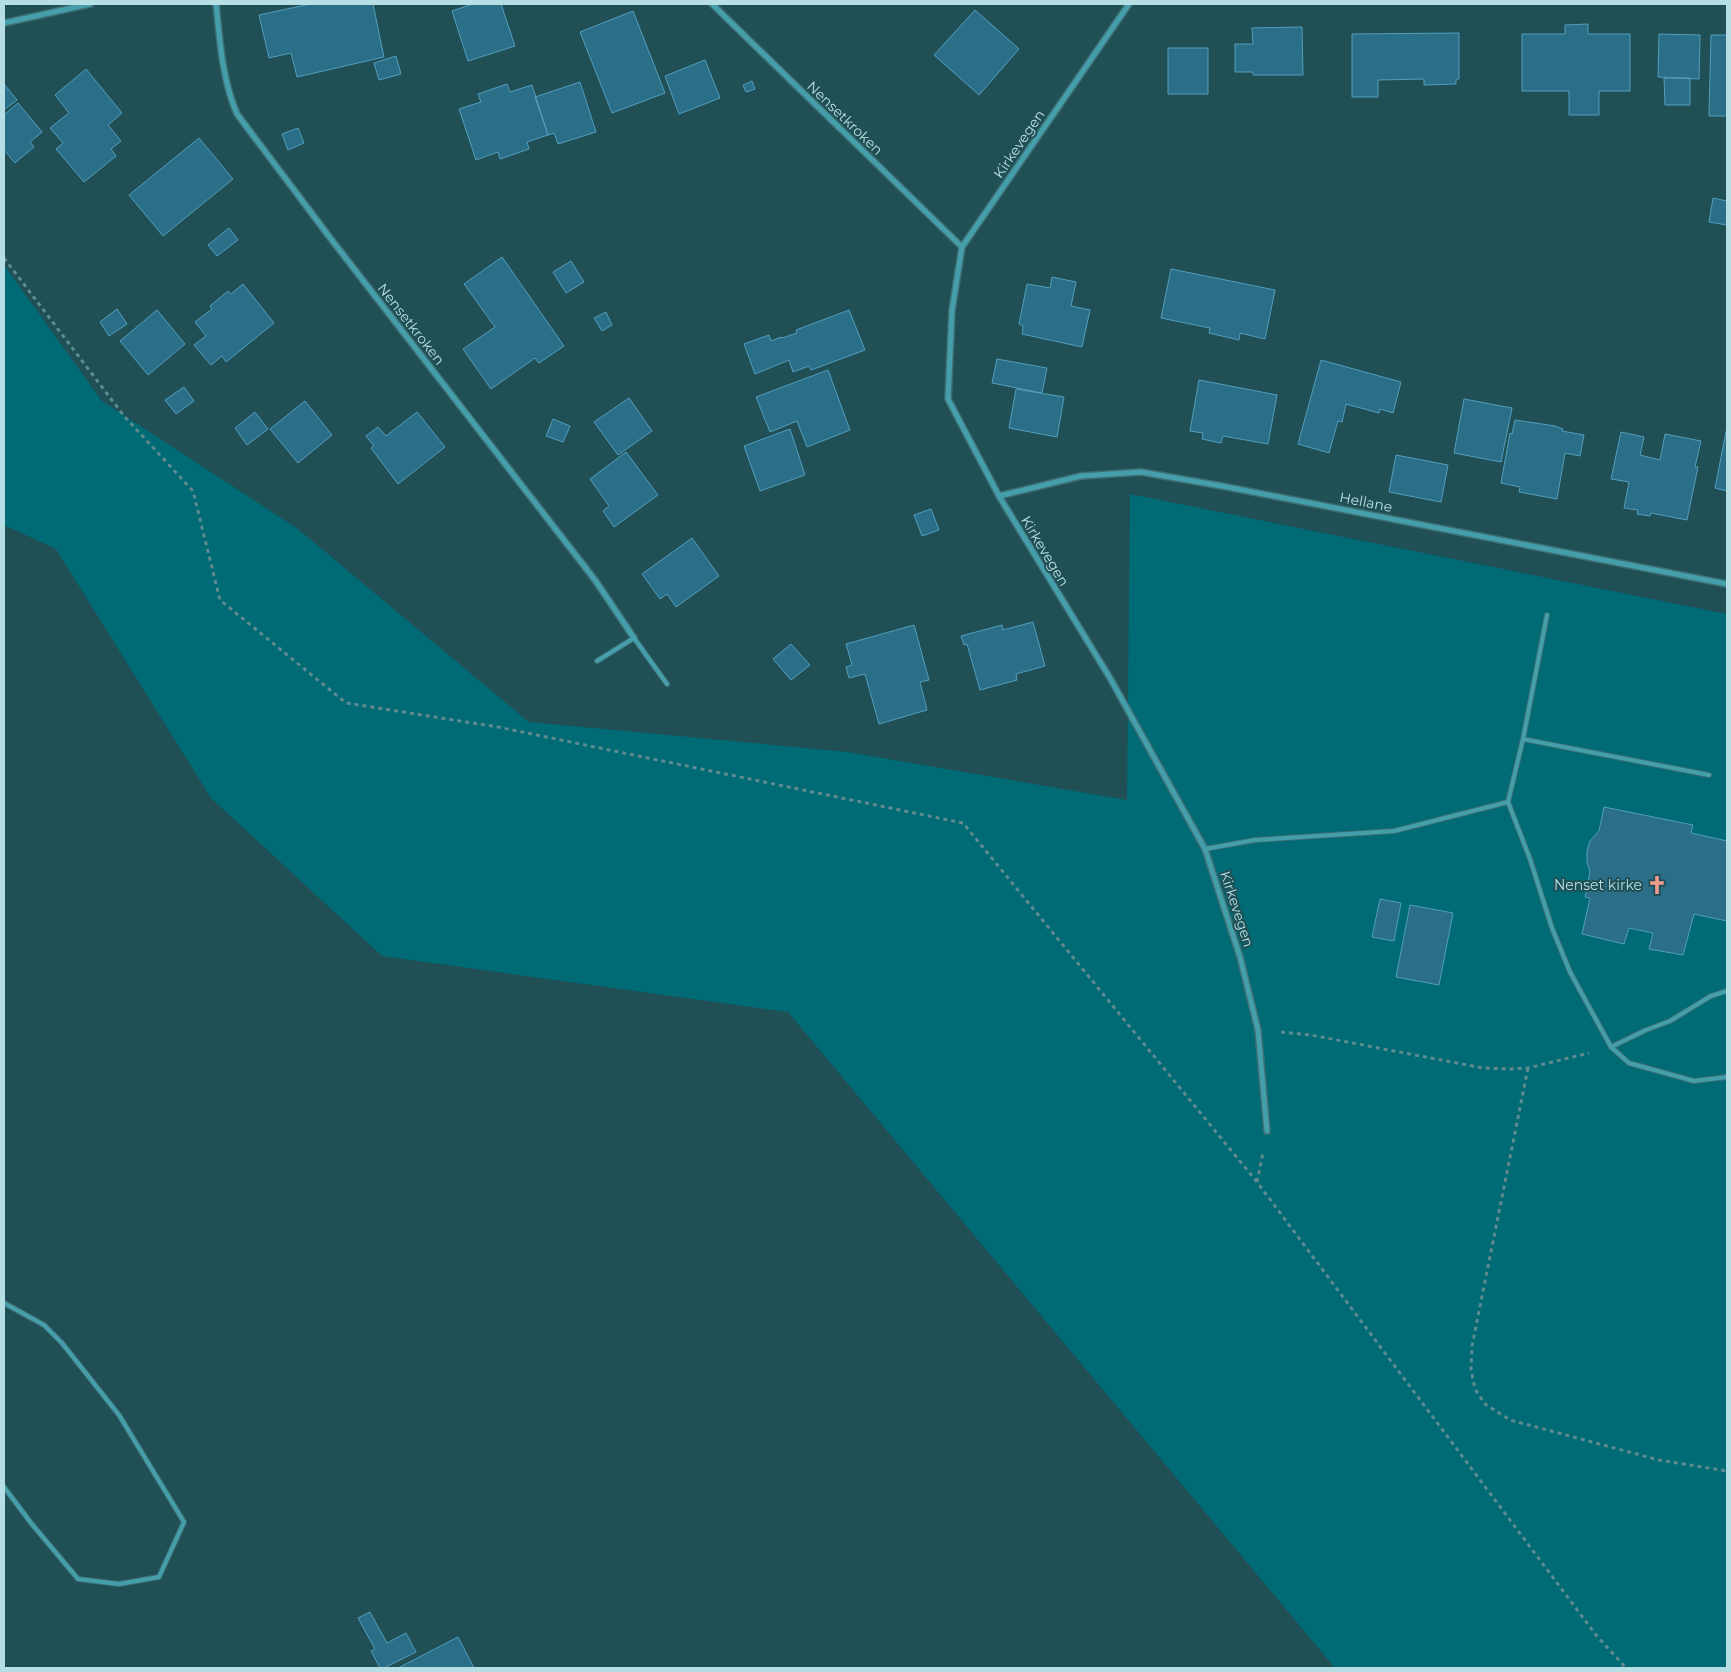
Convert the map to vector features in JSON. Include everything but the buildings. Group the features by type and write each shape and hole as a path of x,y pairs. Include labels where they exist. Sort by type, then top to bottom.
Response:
{"street":[{"path":"4,23 90,4"},
{"name":"Nensetkroken","path":"216,4 224,73 237,114 589,573 634,638"},
{"name":"Nensetkroken","path":"712,4 962,248"},
{"name":"Kirkevegen","path":"1129,4 962,248 952,310 948,399 999,496 1110,678 1206,849 1240,957 1258,1030 1267,1131"},
{"name":"Hellane","path":"999,496 1081,476 1141,472 1727,584"}],"lane":[{"path":"1547,615 1523,739 1508,802 1530,859 1552,928 1570,972 1611,1047 1629,1064 1659,1073 1694,1080 1727,1077"},
{"path":"597,661 634,638 667,684"},
{"path":"1523,739 1709,775"},
{"path":"1206,849 1255,840 1394,830 1508,802"},
{"path":"1611,1047 1670,1021 1711,996 1727,991"},
{"path":"4,1303 44,1325 62,1343 119,1414 184,1522 159,1577 119,1584 78,1579 30,1523 4,1487"}],"path":[{"path":"4,258 124,416 192,491 220,600 346,703 498,728 963,823 1257,1182 1590,1628 1626,1668"},
{"path":"1258,1030 1311,1035 1483,1068 1528,1068 1611,1047"},
{"path":"1528,1068 1472,1346 1472,1370 1475,1389 1485,1404 1510,1420 1659,1460 1727,1471"},
{"path":"1257,1182 1267,1131"}],"shaded area":[{"path":"4,265 102,401 298,529 529,722 848,752 1127,800 1130,494 1727,614 1727,1668 1335,1668 788,1012 382,956 211,798 56,549 4,525"}],"place":[{"name":"Nenset kirke","path":"1657,885"}]}
